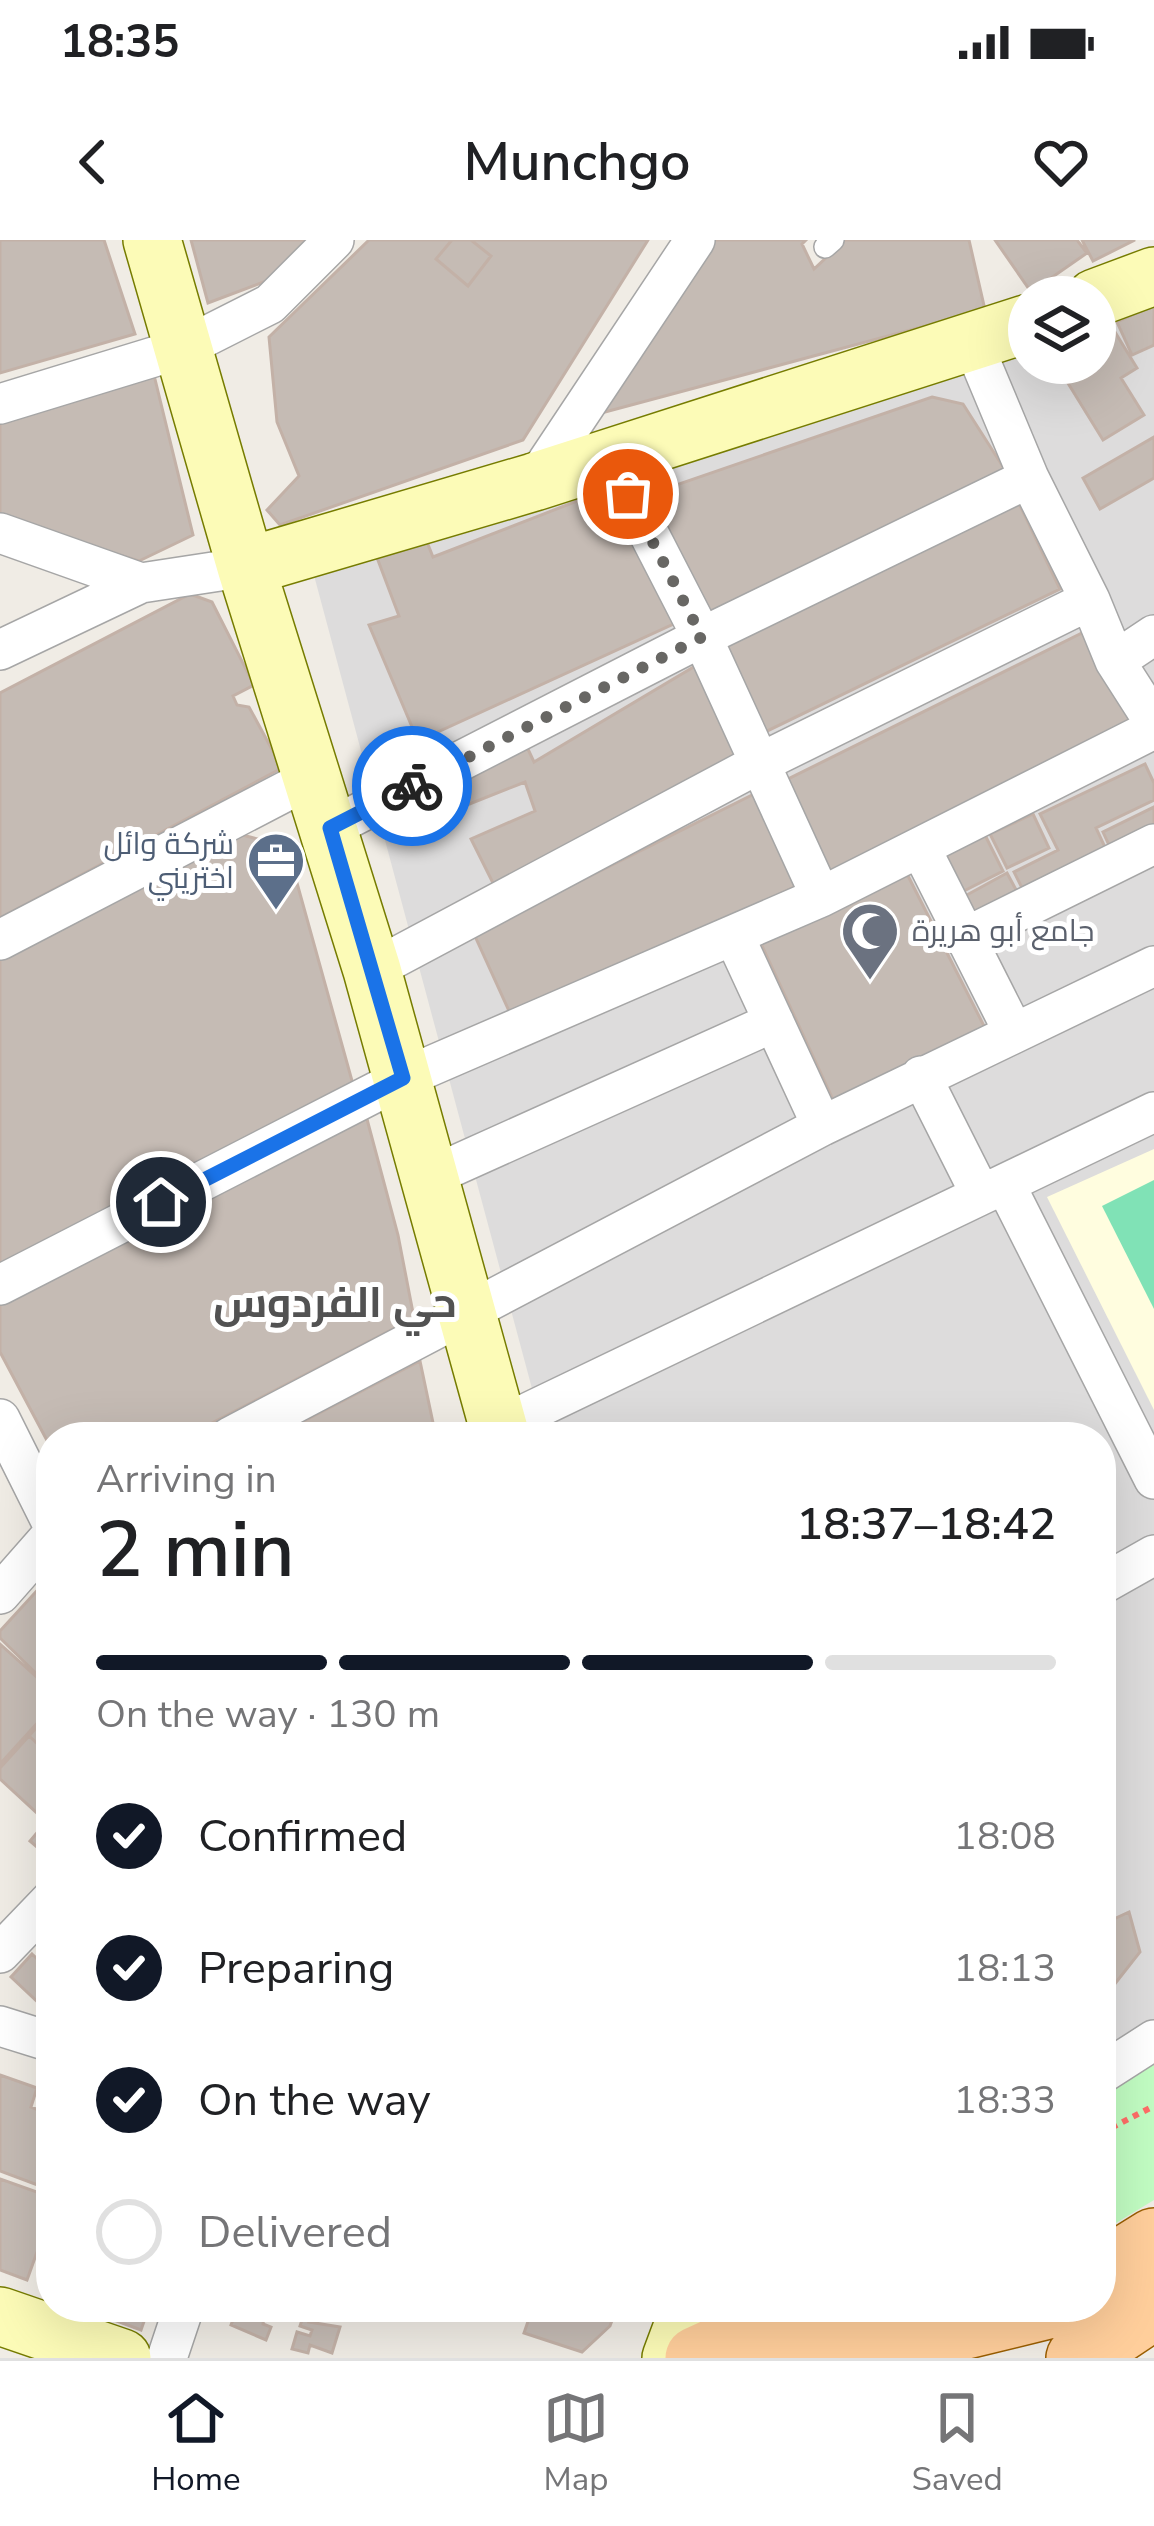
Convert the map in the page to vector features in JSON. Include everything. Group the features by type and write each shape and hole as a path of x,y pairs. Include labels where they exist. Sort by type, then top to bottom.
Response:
{"main road":[{"path":"152,240 246,567 372,970 496,1422"},
{"path":"1116,290 1154,276"},
{"path":"246,567 534,482 1008,331"},
{"path":"1116,2264 1154,2240"},
{"path":"1078,2358 1154,2307"},
{"path":"0,2316 98,2355"},
{"path":"671,2358 684,2322"},
{"path":"871,2322 911,2350"},
{"path":"697,2358 733,2341 816,2326 911,2350 1000,2322"}],"street":[{"path":"0,404 183,348 270,304 334,240"},
{"path":"534,482 695,240"},
{"path":"0,1285 403,1078 820,897 1154,726 1115,661 1029,478 973,344"},
{"path":"610,458 702,637 820,897"},
{"path":"0,940 702,637 1029,478"},
{"path":"0,533 141,583"},
{"path":"0,650 141,583 246,567"},
{"path":"372,970 760,763 1090,600"},
{"path":"1115,661 1154,635"},
{"path":"964,938 1154,844"},
{"path":"921,849 1014,1033"},
{"path":"734,936 822,1126"},
{"path":"258,1422 822,1126 1154,966"},
{"path":"427,1178 774,1022"},
{"path":"921,1076 993,1189 1154,1479"},
{"path":"519,1422 1154,1112"},
{"path":"0,1419 36,1491"},
{"path":"0,1594 36,1553"},
{"path":"1116,1577 1154,1555"},
{"path":"0,1953 36,1916"},
{"path":"0,2026 36,2037"},
{"path":"1116,2064 1154,2040"},
{"path":"167,2358 179,2322"}],"path":[{"path":"1116,2125 1154,2106"}],"shaded area":[{"path":"1154,300 1154,2019 1116,2042 1116,1422 541,1422 308,553 1008,340 1008,384 1116,384 1116,313"},
{"path":"1154,1149 1154,1410 1047,1197"}],"green space":[{"path":"1154,1180 1154,1309 1102,1206"},
{"path":"1154,2056 1154,2200 1116,2223 1116,2079"}],"building":[{"path":"0,240 104,240 135,334 0,373"},
{"path":"191,240 308,240 269,280 208,303"},
{"path":"369,240 648,240 523,440 280,525 267,510 299,476 277,422 269,337"},
{"path":"452,240 471,240 491,256 468,286 436,259"},
{"path":"714,240 806,240 802,244 814,269 845,240 969,240 985,310 594,415"},
{"path":"995,240 1077,240 1087,253 1054,276 1020,276"},
{"path":"1082,240 1135,240 1093,261"},
{"path":"1154,305 1154,345 1132,355 1117,322"},
{"path":"1116,334 1137,368 1121,378 1144,415 1103,440 1068,384 1116,384"},
{"path":"153,371 193,535 139,561 0,518 0,423"},
{"path":"932,397 963,404 1007,473 707,613 644,496"},
{"path":"1154,437 1154,478 1100,509 1083,478"},
{"path":"608,489 680,621 418,741 369,625 399,616 373,547 423,532 433,557"},
{"path":"1014,493 1060,589 761,734 714,638"},
{"path":"190,594 212,602 254,685 233,696 237,705 249,707 282,768 0,918 0,693"},
{"path":"1082,633 1132,722 827,877 780,783"},
{"path":"697,665 736,754 502,901 471,839 535,811 525,782 462,807 455,787 526,745 534,762"},
{"path":"1145,764 1154,783 1154,800 1096,828 1110,858 1027,898 1014,872 1058,850 1040,814"},
{"path":"758,792 796,886 515,1024 474,934"},
{"path":"1154,807 1154,837 1114,856 1103,832"},
{"path":"1033,814 1049,848 1007,868 990,834"},
{"path":"235,833 287,847 354,1088 0,1271 0,955"},
{"path":"984,833 1003,871 952,897 933,860"},
{"name":"جامع أبو هريرة","path":"902,864 985,1028 834,1102 757,935"},
{"path":"1007,873 1022,901 969,930 954,902"},
{"path":"364,1108 398,1235 414,1318 214,1422 37,1422 0,1352 0,1297"},
{"path":"420,1361 433,1422 302,1422"},
{"path":"36,1592 36,1673 0,1638 0,1631"},
{"path":"0,1644 36,1676 36,1724 0,1764"},
{"path":"29,1736 36,1742 36,1812 0,1779 0,1768"},
{"path":"1129,1912 1140,1952 1116,1982 1116,1918"},
{"path":"32,1954 36,1958 36,2000 11,1977"},
{"path":"0,2075 36,2088 31,2107 36,2109 36,2184 0,2171"},
{"path":"0,2179 36,2192 36,2255 27,2280 0,2270"},
{"path":"119,2322 144,2322 141,2330"},
{"path":"263,2322 271,2327 266,2340 231,2325"},
{"path":"309,2322 340,2327 332,2353 310,2345 308,2353 292,2349 297,2332 310,2336 312,2330 300,2326"},
{"path":"528,2322 611,2322 582,2352 524,2333"}],"way so far":[{"path":"412,786 702,637 628,494"}],"place":[{"name":"شركة وائل اختريني","path":"276,912"},
{"name":"جامع أبو هريرة","path":"870,982"}],"district":[{"name":"حي الفردوس","path":"335,1302"}],"route":[{"path":"161,1202 403,1078 330,828 412,786"}]}
